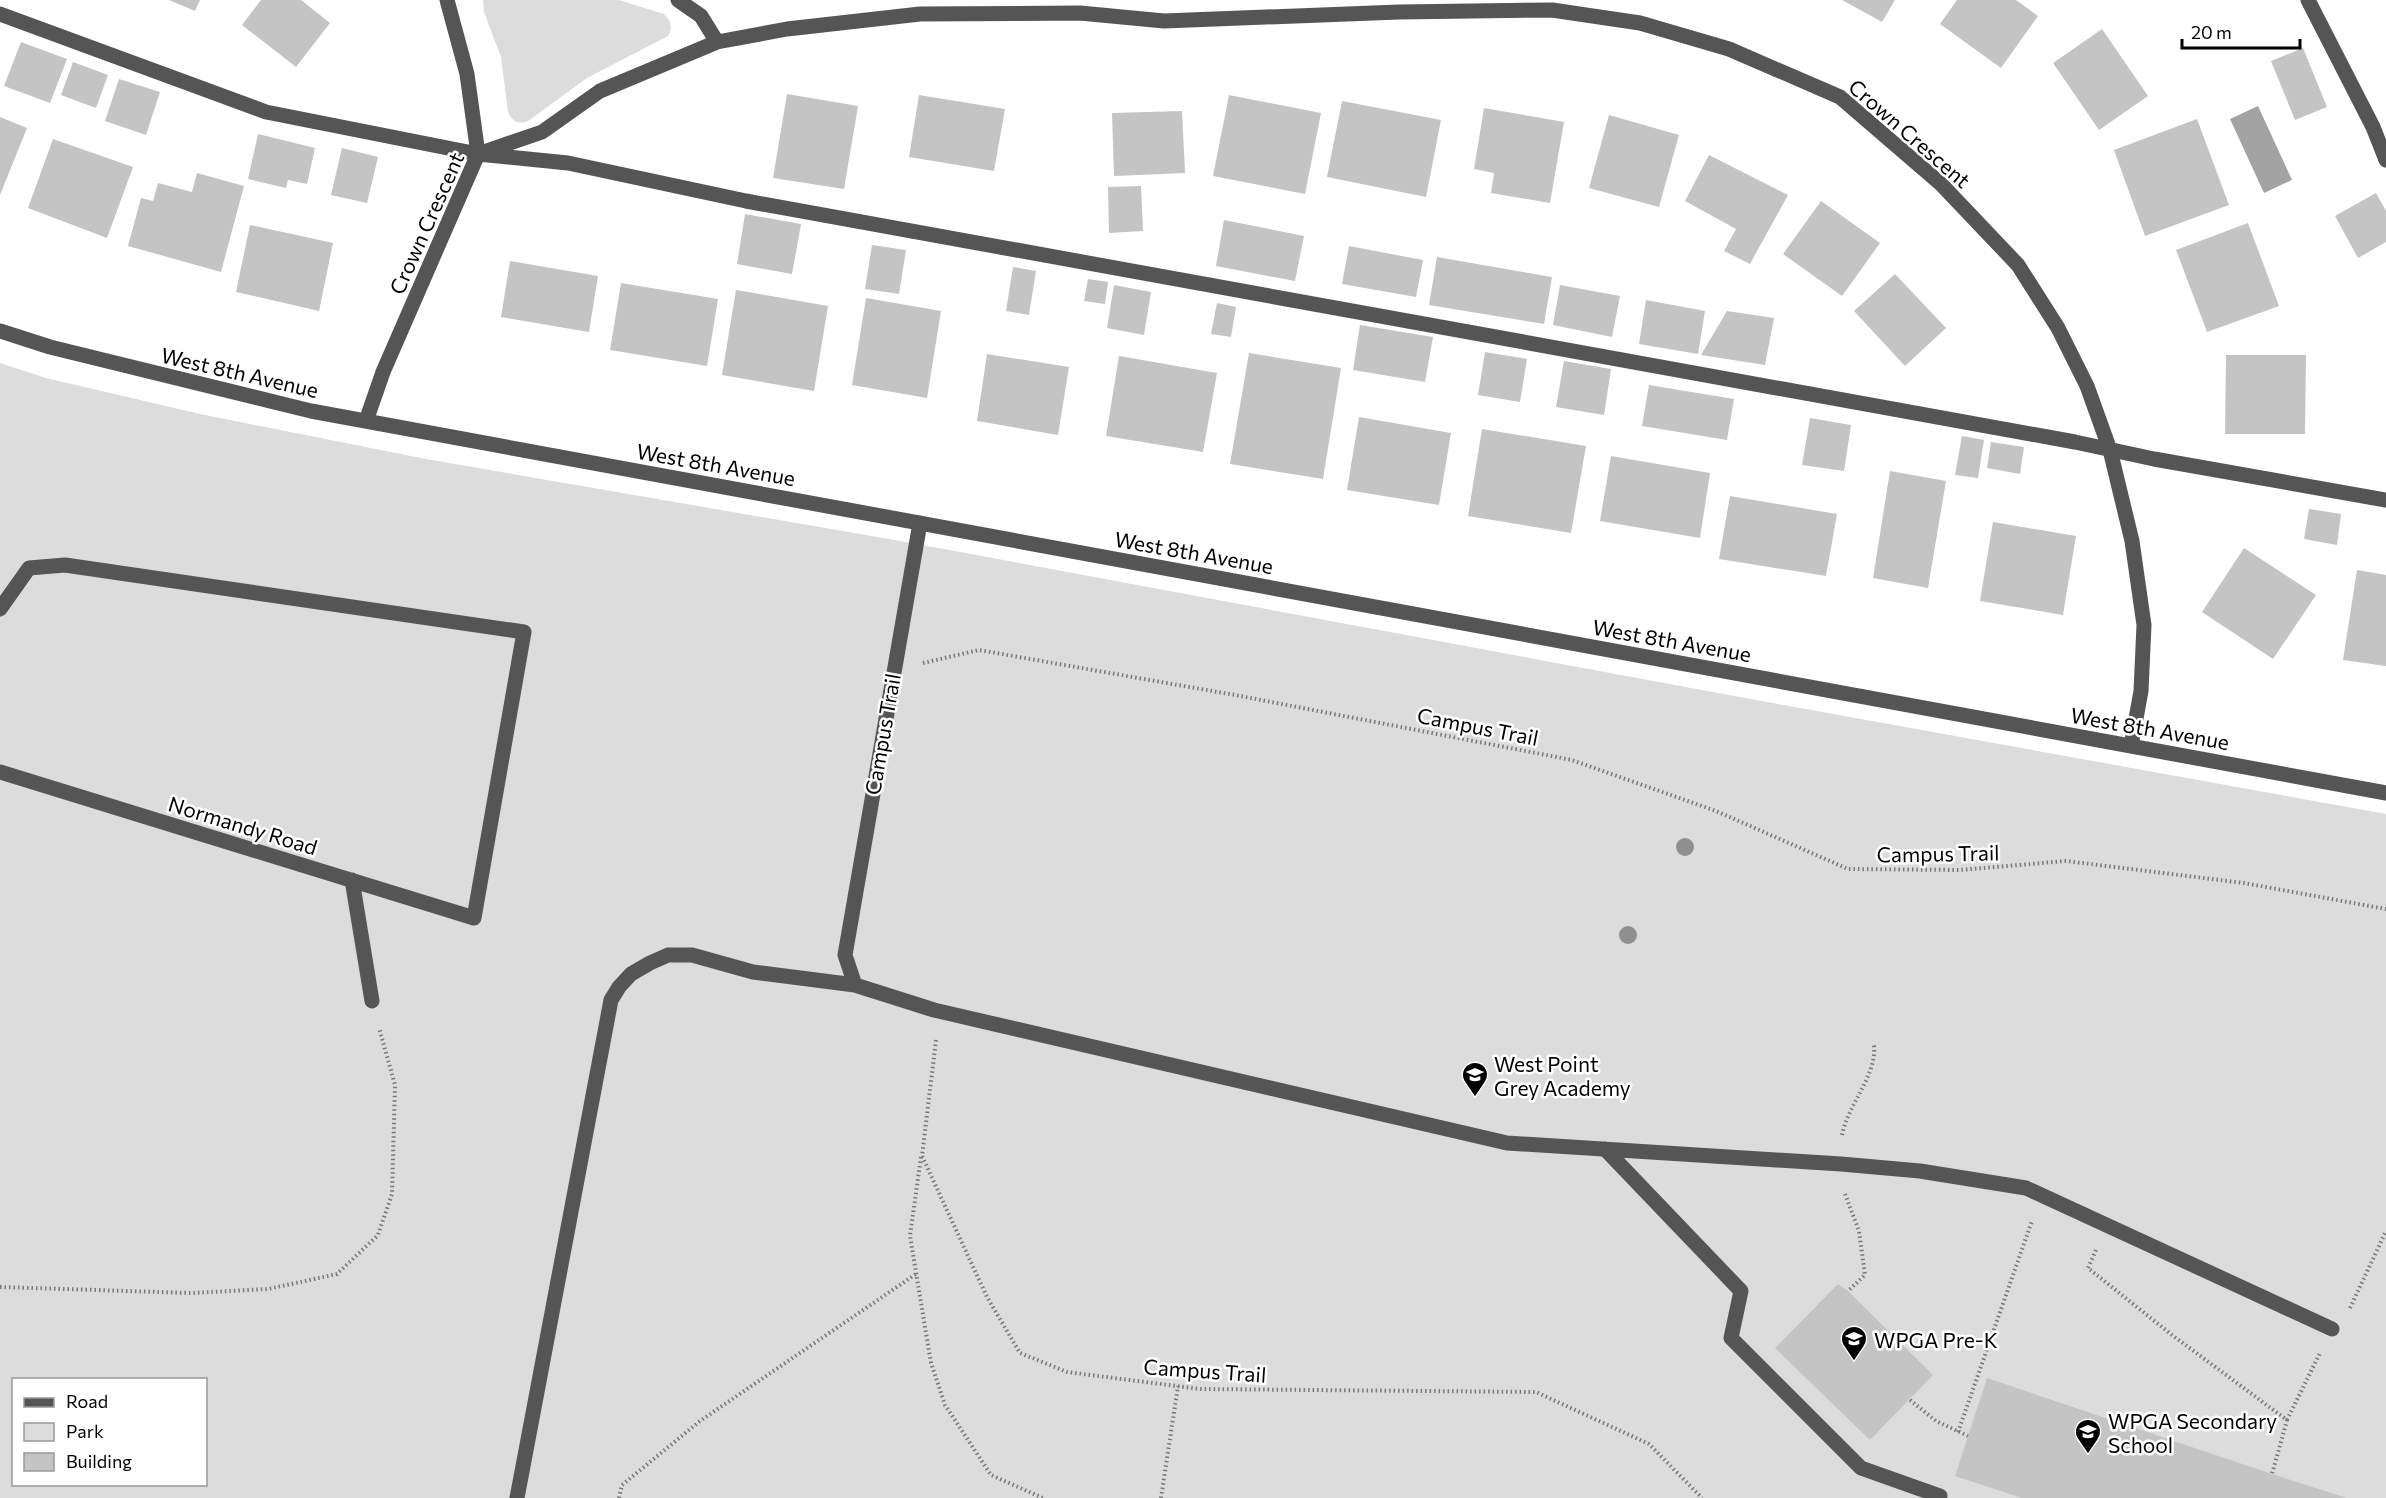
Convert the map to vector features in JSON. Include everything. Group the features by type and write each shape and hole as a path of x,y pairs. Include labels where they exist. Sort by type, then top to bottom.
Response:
{"street":[{"path":"447,0 467,74 478,154"},
{"path":"678,0 701,16 717,42"},
{"path":"920,14 937,0"},
{"path":"1068,0 1080,13"},
{"path":"2308,0 2373,127 2386,160"},
{"name":"Crown Crescent","path":"366,421 383,372 478,154 542,132 600,91 717,42 787,29 920,14 1080,13 1164,21 1400,12 1552,10 1640,23 1729,49 1840,97 1941,184 2018,265 2052,319 2087,386 2110,450 2132,541 2144,626 2141,691 2131,746"},
{"path":"0,14 266,112 478,154 568,163 746,201 2386,500"},
{"name":"West 8th Avenue","path":"0,331 50,347 311,411 2386,793"},
{"path":"855,985 845,956 921,523"},
{"name":"Normandy Road","path":"0,609 29,568 65,565 524,632 474,918 0,772"},
{"path":"352,880 372,1001"},
{"path":"517,1498 610,1000 631,974 668,955 692,955 753,972 855,985 934,1010 1507,1143 1841,1164 1920,1171 2026,1188 2332,1329"},
{"path":"1605,1149 1741,1291 1731,1338 1861,1468 1940,1496"}],"path":[{"name":"Campus Trail","path":"921,663 979,650 1572,759 1716,811 1848,869 1959,870 2066,861 2244,883 2386,909"},
{"path":"0,1287 191,1293 268,1289 337,1274 378,1235 392,1194 395,1085 372,1001"},
{"path":"937,1033 910,1236 931,1364 945,1405 991,1475 1043,1498"},
{"path":"1841,1138 1845,1119 1872,1066 1874,1045"},
{"name":"Campus Trail","path":"922,1156 987,1297 1020,1353 1067,1372 1200,1389 1536,1392 1649,1444 1702,1498"},
{"path":"1843,1187 1859,1232 1865,1275 1848,1291"},
{"path":"1958,1432 2032,1219 2026,1188"},
{"path":"2106,1224 2088,1268 2172,1335 2287,1420"},
{"path":"2272,1474 2287,1420 2332,1329 2347,1315 2386,1231"},
{"path":"619,1498 622,1485 700,1421 916,1274"},
{"path":"1161,1498 1178,1386"},
{"path":"1910,1400 1922,1412 1968,1436"}],"green space":[{"path":"483,0 619,0 664,14 671,27 668,36 587,78 528,121 518,122 511,118 508,112 501,57 484,12"},
{"name":"West Point Grey Academy","path":"0,363 46,378 200,414 426,459 906,542 2386,814 2386,1498 0,1498"}],"shaded area":[{"path":"2258,106 2292,180 2264,193 2230,119"}],"building":[{"path":"169,0 200,0 195,11"},
{"path":"261,0 301,0 330,23 296,67 242,25"},
{"path":"1842,0 1895,0 1882,22"},
{"path":"1957,0 2016,0 2038,16 2001,68 1940,24"},
{"path":"2102,29 2148,96 2099,130 2053,63"},
{"path":"21,42 67,59 50,103 4,86"},
{"path":"2303,48 2327,107 2295,120 2271,61"},
{"path":"73,62 108,75 96,108 61,95"},
{"path":"119,79 160,92 146,135 105,121"},
{"path":"787,94 858,106 844,189 773,178"},
{"path":"919,95 1005,109 994,171 909,157"},
{"path":"1229,95 1321,113 1305,194 1213,176"},
{"path":"1342,101 1441,120 1426,197 1327,177"},
{"path":"1484,108 1564,122 1550,203 1491,193 1494,173 1474,169"},
{"path":"1182,111 1185,173 1114,176 1112,113"},
{"path":"1609,115 1679,135 1659,207 1589,188"},
{"path":"0,117 27,128 0,195"},
{"path":"2197,119 2229,205 2145,236 2114,150"},
{"path":"258,134 315,148 307,184 288,180 286,188 248,179"},
{"path":"53,139 133,167 107,238 28,208"},
{"path":"342,148 378,157 367,203 331,195"},
{"path":"1709,155 1788,195 1750,264 1724,251 1736,229 1685,201"},
{"path":"197,173 244,186 221,272 128,246 141,198 153,201 158,183 192,192"},
{"path":"1141,186 1143,231 1109,233 1108,187"},
{"path":"2376,193 2386,211 2386,242 2358,258 2335,216"},
{"path":"1821,201 1880,243 1842,296 1783,254"},
{"path":"745,214 801,224 792,274 737,264"},
{"path":"1224,220 1304,236 1295,281 1216,266"},
{"path":"2248,223 2279,306 2207,332 2176,250"},
{"path":"250,225 333,243 319,311 236,292"},
{"path":"872,245 906,250 899,294 865,289"},
{"path":"1349,246 1423,260 1416,297 1342,284"},
{"path":"1437,257 1552,277 1544,324 1429,305"},
{"path":"510,261 598,276 589,332 501,317"},
{"path":"1013,267 1036,271 1029,315 1006,311"},
{"path":"1895,274 1946,328 1905,366 1854,311"},
{"path":"1088,279 1108,282 1105,304 1084,301"},
{"path":"621,283 718,299 707,366 610,350"},
{"path":"1114,285 1151,292 1144,335 1107,328"},
{"path":"1560,285 1620,296 1612,337 1553,325"},
{"path":"736,290 828,306 814,391 722,375"},
{"path":"866,298 941,311 927,398 852,385"},
{"path":"1646,300 1705,311 1698,354 1639,344"},
{"path":"1217,303 1236,307 1231,337 1211,334"},
{"path":"1727,311 1774,318 1765,365 1701,355"},
{"path":"1360,325 1433,337 1425,382 1353,370"},
{"path":"1485,352 1527,359 1520,402 1478,395"},
{"path":"1249,353 1341,368 1323,479 1230,464"},
{"path":"987,354 1069,367 1058,435 977,421"},
{"path":"2226,355 2306,355 2305,434 2225,434"},
{"path":"1119,356 1217,373 1203,452 1106,436"},
{"path":"1564,361 1611,369 1604,415 1556,407"},
{"path":"1649,385 1734,399 1727,440 1642,426"},
{"path":"1359,417 1451,433 1439,505 1347,490"},
{"path":"1810,418 1851,425 1844,471 1802,465"},
{"path":"1482,429 1586,446 1571,533 1468,516"},
{"path":"1962,436 1984,440 1978,478 1955,475"},
{"path":"1991,442 2024,447 2020,474 1987,468"},
{"path":"1611,456 1710,473 1700,538 1600,521"},
{"path":"1890,471 1946,481 1928,588 1873,578"},
{"path":"1730,496 1837,514 1826,576 1719,559"},
{"path":"2309,509 2341,514 2337,545 2304,539"},
{"path":"1993,522 2076,536 2063,615 1980,601"},
{"path":"2244,548 2316,595 2273,659 2202,612"},
{"path":"2357,570 2386,575 2386,666 2343,660"},
{"name":"WPGA Pre-K","path":"1838,1284 1848,1291 1933,1375 1870,1440 1775,1348"},
{"name":"WPGA Secondary School","path":"1987,1378 2347,1498 2022,1498 1955,1476"}],"place":[{"name":"West Point Grey Academy","path":"1475,1098"},
{"name":"WPGA Pre-K","path":"1854,1362"},
{"name":"WPGA Secondary School","path":"2088,1455"}]}
